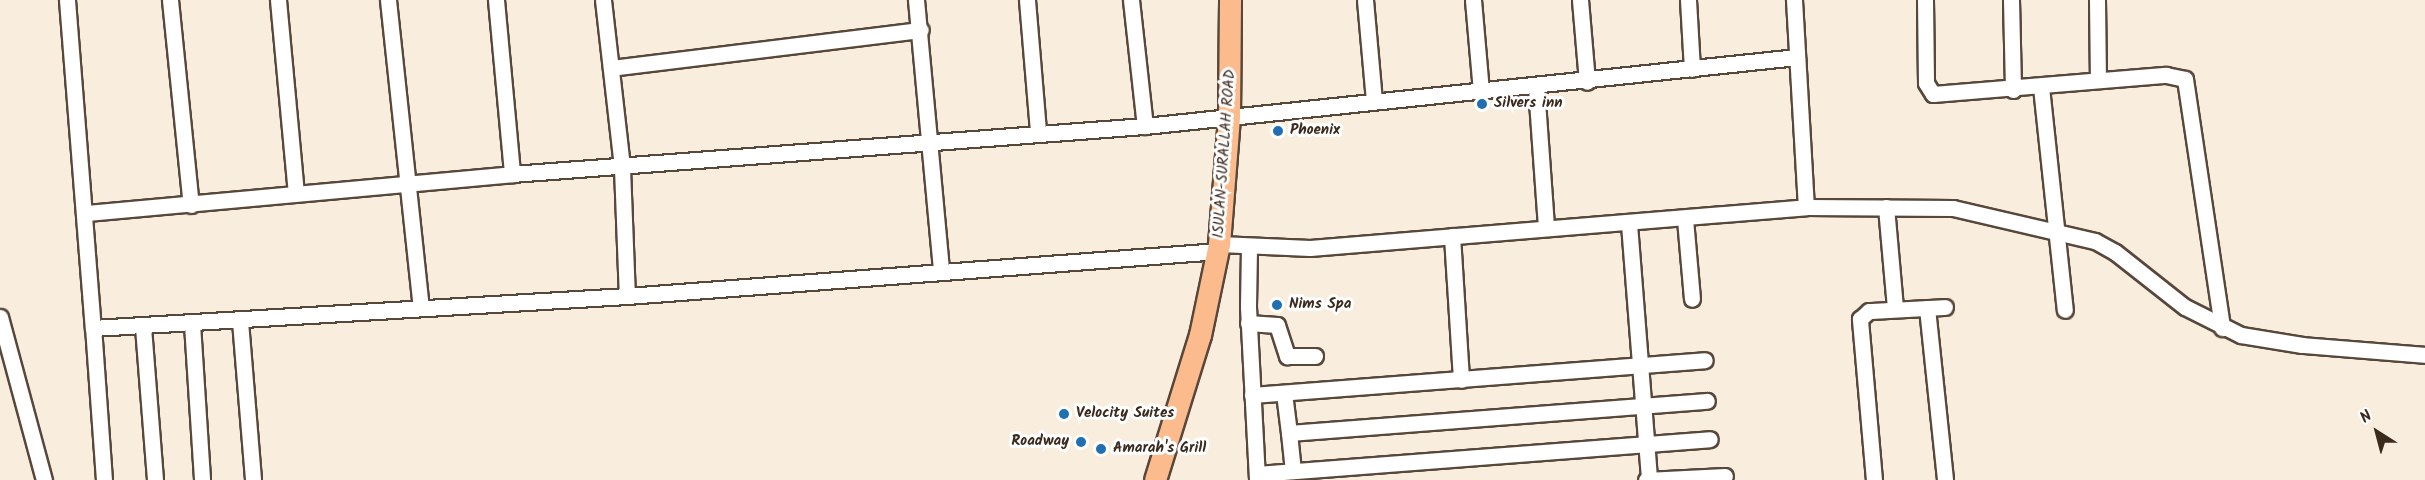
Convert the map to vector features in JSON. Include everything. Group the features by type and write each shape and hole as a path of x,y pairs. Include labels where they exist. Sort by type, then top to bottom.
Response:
{"highway":[{"name":"ISULAN-SURALLAH ROAD","path":"1155,480 1200,335 1218,247 1229,116 1230,0"}],"street":[{"path":"67,0 86,213 105,480"},
{"path":"170,0 190,205"},
{"path":"278,0 296,193"},
{"path":"388,0 422,307"},
{"path":"496,0 512,174"},
{"path":"603,0 622,168 627,296"},
{"path":"916,0 932,141 941,271"},
{"path":"1027,0 1038,132"},
{"path":"1131,0 1145,126"},
{"path":"1365,0 1374,101"},
{"path":"1473,0 1481,91"},
{"path":"1580,0 1587,82"},
{"path":"1688,0 1692,69"},
{"path":"1794,0 1806,207"},
{"path":"1924,0 1930,92 2013,90 2166,75 2185,79 2222,328"},
{"path":"2011,0 2013,90"},
{"path":"2097,0 2098,80"},
{"path":"611,68 921,30"},
{"path":"86,213 512,174 622,168 1038,132 1145,126 1374,101 1587,82 1797,57"},
{"path":"1536,87 1546,228"},
{"path":"2041,87 2066,310"},
{"path":"93,328 143,327 422,307 627,296 1218,247 1310,248 1546,228 1629,224 1806,207 1886,207 1953,208 2084,236 2115,252 2169,296 2222,328 2302,345 2425,355"},
{"path":"1886,207 1895,308"},
{"path":"1685,219 1692,299"},
{"path":"1629,224 1646,405 1648,480 1725,476"},
{"path":"1452,236 1461,380"},
{"path":"1249,248 1248,323 1257,477 1648,442 1710,439"},
{"path":"1874,480 1859,323 1869,311 1945,307"},
{"path":"1927,308 1945,480"},
{"path":"0,317 44,480"},
{"path":"240,321 253,480"},
{"path":"1248,323 1277,325 1287,356 1315,356"},
{"path":"192,324 202,480"},
{"path":"143,327 155,480"},
{"path":"1252,395 1705,360"},
{"path":"1284,393 1289,433 1299,474"},
{"path":"1289,433 1707,401"}],"place":[{"name":"Silvers inn","path":"1482,104"},
{"name":"Phoenix","path":"1278,131"},
{"name":"Nims Spa","path":"1277,305"},
{"name":"Velocity Suites","path":"1064,414"},
{"name":"Roadway","path":"1081,442"},
{"name":"Amarah's Grill","path":"1101,449"}]}
